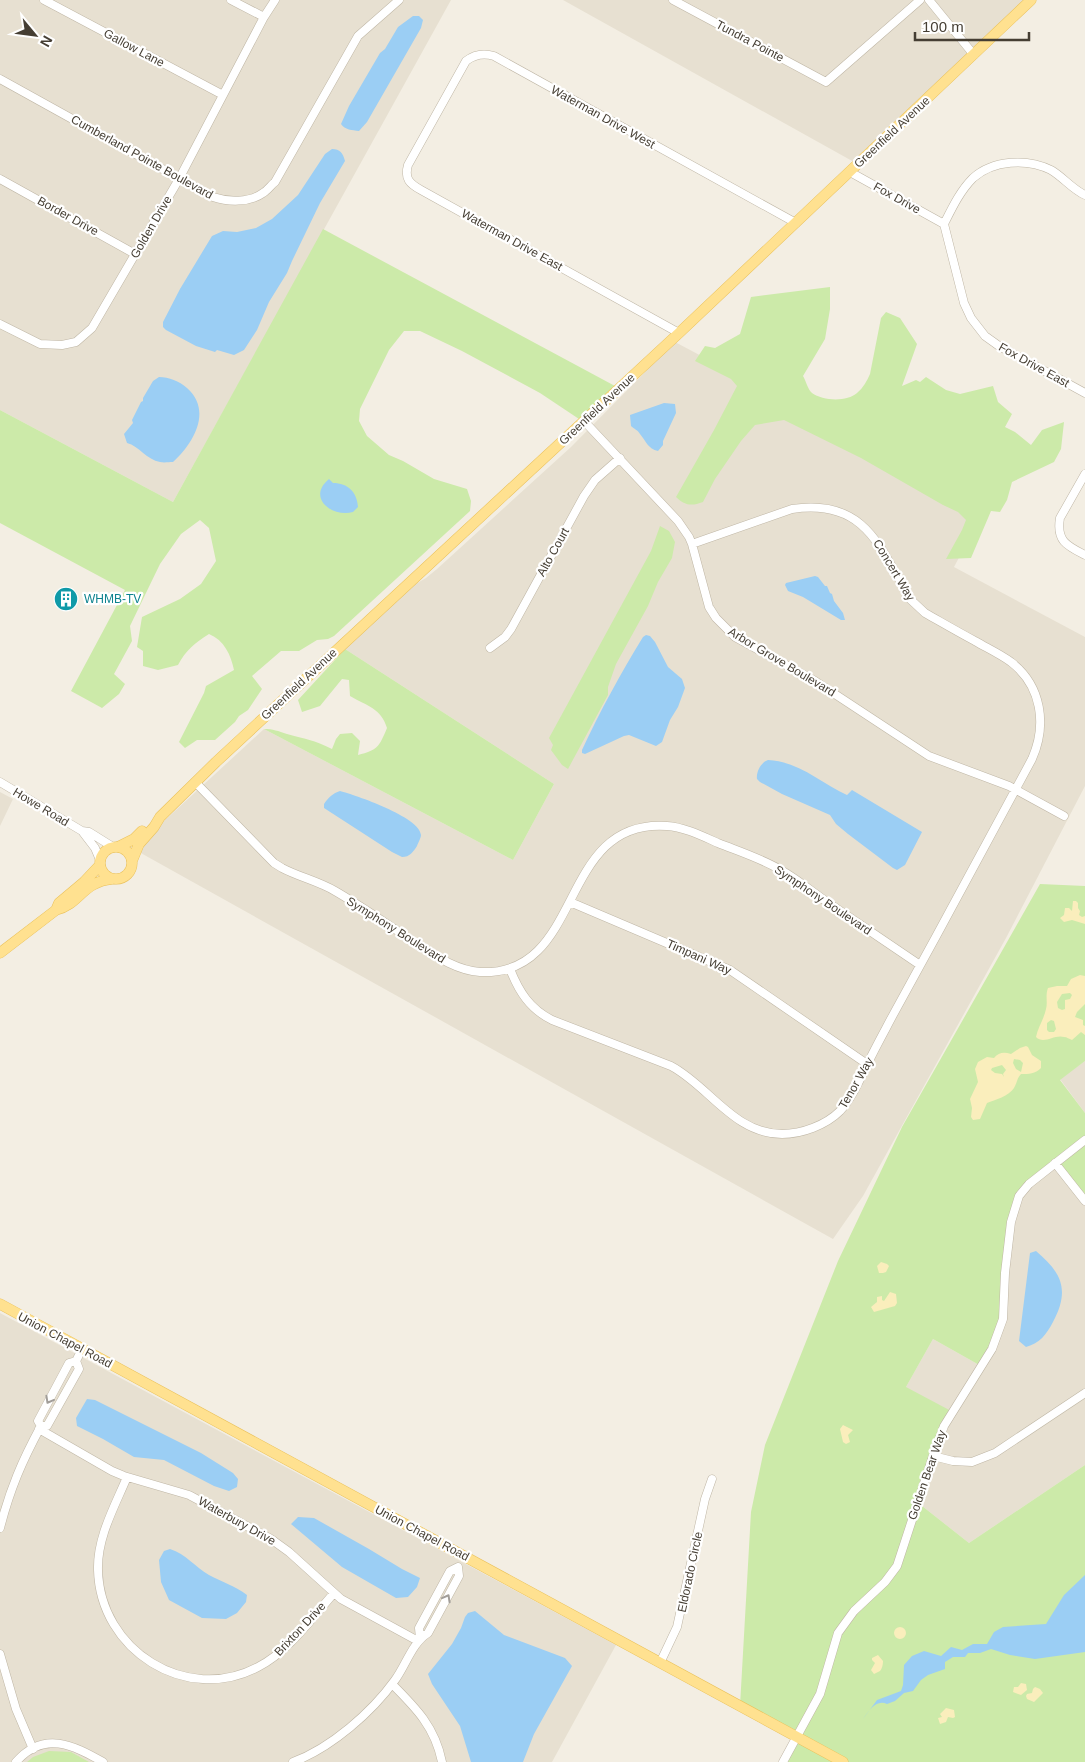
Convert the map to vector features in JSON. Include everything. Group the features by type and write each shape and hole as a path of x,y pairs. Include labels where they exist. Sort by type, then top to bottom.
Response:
{"main road":[{"name":"Greenfield Avenue","path":"132,861 139,844 160,817 265,715 679,333 1031,0"},
{"name":"Greenfield Avenue","path":"116,847 134,839 150,822 160,817"},
{"path":"0,953 56,910 65,908 92,884 97,881 118,879 127,874 132,861 128,852 116,847 103,852 100,863 84,882 59,903 56,910"},
{"path":"100,863 103,873 112,879"},
{"name":"Union Chapel Road","path":"0,1304 843,1762"}],"street":[{"name":"Gallow Lane","path":"44,0 223,95"},
{"path":"231,0 264,18"},
{"name":"Golden Drive","path":"0,324 40,344 62,345 76,342 92,328 179,178 275,0"},
{"name":"Tundra Pointe","path":"674,0 826,82 920,0"},
{"path":"929,0 974,55"},
{"name":"Cumberland Pointe Boulevard","path":"0,79 213,197 227,202 245,200 262,194 275,182 358,36 394,1"},
{"name":"Waterman Drive West","path":"435,118 466,61 476,55 488,54 796,223"},
{"name":"Waterman Drive East","path":"435,118 408,165 406,175 410,184 679,333"},
{"path":"944,224 955,201 974,178 984,171 1006,163 1025,163 1042,166 1058,175 1085,196"},
{"name":"Fox Drive","path":"850,172 944,224"},
{"name":"Border Drive","path":"0,179 135,254"},
{"name":"Fox Drive East","path":"944,224 964,303 971,318 985,336 1016,356 1085,393"},
{"name":"Arbor Grove Boulevard","path":"584,421 678,521 690,537 709,607 716,618 735,637 815,681 929,756 1016,789 1064,816"},
{"name":"Alto Court","path":"490,648 505,637 511,629 590,487 620,458"},
{"path":"1085,474 1060,518 1062,539 1068,546 1085,555"},
{"name":"Concert Way","path":"692,544 792,509 806,507 834,510 858,521 876,539 910,599 916,606 925,613 1005,658 1021,671 1030,682 1039,703 1040,732 1037,748 1016,789"},
{"name":"Howe Road","path":"0,782 82,831 95,848 100,863"},
{"name":"Symphony Boulevard","path":"196,783 274,863 335,891 452,965 478,972 495,972 510,969 528,959 543,946 555,929 595,857 621,834 640,828 669,826 703,837 781,870 920,965"},
{"name":"Tenor Way","path":"510,969 519,990 540,1013 552,1020 672,1066 684,1073 738,1120 768,1133 782,1134 811,1128 835,1116 849,1100 1016,789"},
{"name":"Howe Road","path":"82,831 89,832 116,847"},
{"name":"Timpani Way","path":"570,902 730,970 867,1064"},
{"name":"Golden Bear Way","path":"783,1762 820,1694 838,1633 854,1611 885,1582 897,1566 944,1426 992,1349 1003,1319 1005,1273 1011,1222 1019,1196 1029,1184 1085,1140"},
{"path":"1055,1164 1085,1201"},
{"path":"0,1528 9,1496 24,1457 40,1428 38,1420 69,1363 76,1361 82,1349"},
{"path":"933,1456 953,1461 972,1462 995,1453 1085,1393"},
{"name":"Waterbury Drive","path":"40,1428 112,1471 189,1495 271,1539 289,1552 334,1593 351,1605 419,1640"},
{"name":"Brixton Drive","path":"127,1477 109,1519 100,1547 98,1560 99,1584 108,1615 119,1633 141,1656 151,1663 166,1671 183,1676 202,1678 222,1678 257,1668 270,1661 283,1650 334,1593"},
{"name":"Eldorado Circle","path":"660,1663 680,1619 712,1479"},
{"path":"0,1494 9,1496"},
{"path":"293,1762 331,1742 355,1723 392,1684 405,1666 419,1640 428,1632 459,1576 458,1568 464,1556"},
{"path":"0,1654 14,1702 33,1748"},
{"path":"392,1684 416,1708 434,1733 442,1762"},
{"path":"16,1762 33,1748 54,1743 66,1744 103,1762"}],"shaded area":[{"path":"0,0 451,0 173,502 0,410"},
{"path":"563,0 1025,0 854,162"},
{"path":"675,342 986,507 954,567 1085,637 1085,786 1006,938 863,1196 833,1239 139,852 151,833 264,729 513,860 554,784 345,649 412,586 437,569 571,447"},
{"path":"0,792 13,799 0,826"},
{"path":"1085,1061 1085,1113 1060,1079"},
{"path":"1055,1163 1085,1201 1085,1465 969,1543 917,1502 906,1387 933,1339 981,1366 1005,1273 1019,1196"},
{"path":"0,1313 616,1645 552,1762 0,1762"}],"green space":[{"path":"323,229 615,386 579,419 540,393 462,351 420,331 404,331 389,350 360,409 359,421 367,436 389,455 434,479 467,489 471,501 470,511 334,636 328,639 317,640 299,651 281,651 252,676 262,689 248,710 239,716 215,740 197,740 185,748 179,742 206,686 234,670 229,654 219,640 209,634 191,647 178,665 158,670 143,666 143,651 137,647 142,617 180,599 201,584 216,561 209,528 200,520 181,534 160,564 130,626 132,641 114,674 125,684 119,694 102,708 71,691 125,590 0,523 0,410 173,502"},
{"path":"830,287 830,309 825,339 803,376 809,390 817,396 828,399 841,399 853,396 861,389 870,374 881,318 886,312 900,318 917,344 902,386 916,380 920,382 926,377 946,390 960,394 993,386 998,402 1012,414 1005,427 1015,432 1031,445 1042,430 1064,422 1061,449 1054,462 1012,482 1007,500 1000,512 991,511 971,558 946,559 966,520 958,512 861,458 784,420 755,425 741,441 715,479 703,502 689,504 682,502 676,497 737,386 731,379 695,361 705,346 715,348 740,334 751,297"},
{"path":"660,526 669,531 675,542 672,558 616,664 608,687 608,695 568,769 562,765 551,750 553,745 549,738 651,551"},
{"path":"345,649 554,784 513,860 264,729 276,730 332,749 340,734 352,733 360,741 358,755 377,747 387,728 381,716 373,708 350,696 349,680 342,679 320,706 302,712 298,700"},
{"path":"1040,884 1085,886 1085,1061 1060,1080 1085,1113 1085,1201 1055,1164 1029,1184 1011,1222 1003,1319 981,1366 933,1339 906,1387 953,1412 917,1502 969,1543 1085,1465 1085,1762 783,1762 797,1737 740,1706 751,1512 765,1445 838,1261 902,1127"},
{"path":"49,1751 71,1752 89,1762 27,1762 33,1757"}],"sand":[{"path":"1073,901 1078,903 1079,915 1085,916 1085,924 1072,920 1064,922 1060,918 1064,915 1065,908 1069,908 1072,911"},
{"path":"1080,975 1085,976 1085,1004 1075,1017 1083,1020 1085,1035 1081,1032 1072,1040 1060,1036 1046,1040 1039,1039 1036,1037 1046,1009 1048,988 1067,986 1071,979","holes":["1070,993 1072,995 1070,999 1065,1000 1065,1009 1062,1010 1058,1008 1057,1002 1062,994","1051,1020 1054,1021 1056,1029 1054,1032 1047,1030 1047,1023"]},
{"path":"1028,1047 1032,1055 1041,1061 1041,1068 1034,1073 1021,1074 1012,1091 987,1103 980,1119 973,1120 971,1117 970,1099 978,1082 975,1069 978,1062 987,1057 994,1058 1002,1053 1011,1054 1020,1048","holes":["1014,1059 1020,1060 1023,1063 1021,1072 1016,1069 1013,1063","1002,1065 1006,1070 1003,1074 1004,1077 1002,1074 991,1070"]},
{"path":"881,1262 889,1266 886,1272 879,1273 877,1266"},
{"path":"890,1292 896,1294 897,1303 895,1306 874,1312 871,1307 877,1302 877,1297 882,1296 884,1301"},
{"path":"843,1425 853,1430 848,1435 850,1442 846,1444 843,1442 840,1429"},
{"path":"898,1627 902,1627 906,1633 902,1639 898,1639 894,1635 894,1631"},
{"path":"878,1655 883,1661 883,1665 880,1671 874,1674 871,1670 875,1663 872,1658"},
{"path":"1021,1683 1026,1684 1027,1690 1021,1695 1013,1692 1014,1687 1018,1687"},
{"path":"1035,1687 1043,1693 1034,1702 1027,1699 1026,1696 1032,1693"},
{"path":"946,1708 954,1710 955,1717 948,1717 946,1722 940,1724 938,1718 942,1717 940,1714"}],"water":[{"path":"413,16 419,16 423,20 421,28 367,122 359,131 345,127 341,124 349,106 380,53 385,49 398,27"},
{"path":"332,149 341,152 345,161 320,203 287,273 269,302 257,330 244,350 234,355 217,350 215,352 196,346 166,330 163,327 163,322 180,289 212,236 223,231 237,232 256,228 272,219 298,195 325,154"},
{"path":"159,377 177,381 187,388 195,397 199,407 197,427 193,437 173,462 151,459 127,443 124,434 133,423 132,420 153,381"},
{"path":"664,403 675,404 676,413 663,441 663,445 658,451 649,447 638,431 631,426 630,415"},
{"path":"329,479 333,483 338,483 351,489 354,493 358,507 353,512 338,512 325,505 320,493"},
{"path":"815,576 827,586 834,601 843,613 845,620 841,620 803,597 788,591 785,585 786,583"},
{"path":"646,635 650,636 655,642 668,667 682,679 685,688 662,742 656,746 629,735 585,754 582,753 611,692 643,637"},
{"path":"768,760 779,761 799,768 847,795 852,790 922,832 905,865 897,870 893,868 836,824 830,815 760,782 757,779 758,770"},
{"path":"340,791 386,808 410,821 418,828 421,835 413,852 402,857 324,808 324,804 329,798"},
{"path":"1036,1251 1052,1267 1061,1283 1062,1291 1058,1311 1045,1335 1039,1341 1026,1347 1019,1341 1030,1253"},
{"path":"87,1399 95,1400 201,1453 233,1473 238,1479 237,1487 229,1491 214,1486 164,1460 134,1457 77,1426 76,1418"},
{"path":"298,1517 314,1518 420,1578 417,1587 408,1597 396,1598 342,1567 291,1524"},
{"path":"170,1549 181,1554 209,1575 247,1595 246,1602 237,1613 226,1619 202,1618 169,1600 161,1582 159,1560 164,1551"},
{"path":"1085,1575 1085,1652 1035,1659 1010,1655 991,1649 980,1653 968,1653 965,1657 953,1657 945,1662 945,1669 928,1675 921,1680 913,1691 904,1693 895,1701 887,1704 876,1704 867,1713 877,1700 901,1691 904,1665 912,1656 924,1651 941,1656 951,1647 962,1650 973,1644 987,1644 994,1632 1003,1627 1046,1624 1064,1595"},
{"path":"475,1611 504,1635 565,1658 572,1666 534,1734 523,1762 471,1762 460,1726 432,1684 428,1674 452,1644 465,1617 468,1613"}],"place":[{"name":"WHMB-TV","path":"66,599"}]}
